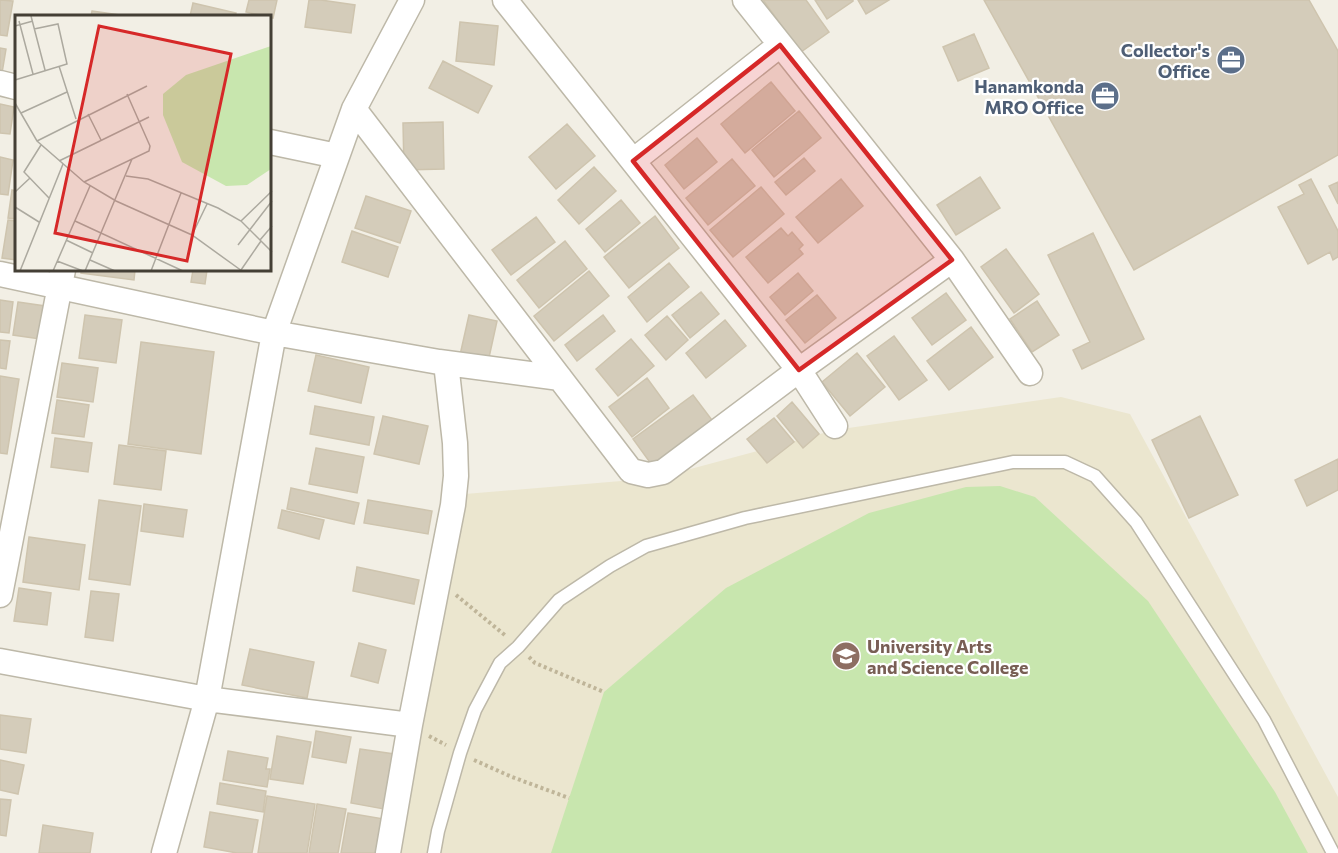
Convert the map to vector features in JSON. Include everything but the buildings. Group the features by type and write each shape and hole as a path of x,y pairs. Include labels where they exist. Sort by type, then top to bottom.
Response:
{"street":[{"path":"167,852 207,699 274,333 354,109 412,0"},
{"path":"505,0 799,370 835,426"},
{"path":"745,0 952,260 1030,374"},
{"path":"633,161 780,45"},
{"path":"0,83 15,87"},
{"path":"354,109 631,471 648,475 663,472 799,370 952,260"},
{"path":"272,142 337,156"},
{"path":"0,274 61,278 274,333 446,363 560,378"},
{"path":"0,595 61,278"},
{"path":"388,853 410,725 453,505 456,476 455,443 446,363"},
{"path":"0,661 207,699 410,725"}],"lane":[{"path":"434,853 460,753 475,710 500,663 518,647 559,600 610,566 646,546 745,518 1013,462 1065,462 1095,476 1136,522 1264,720 1333,853"}],"path":[{"path":"410,725 460,753 512,777 569,798"}],"highlighted area":[{"path":"780,45 952,260 799,370 633,161"}],"shaded area":[{"name":"University Arts and Science College","path":"1061,397 1130,414 1338,797 1338,853 391,853 453,495 657,478 835,430"}],"green space":[{"path":"1000,486 1035,497 1148,601 1275,792 1308,853 551,853 604,692 726,588 869,513 966,487"}],"place":[{"name":"Collector's Office","path":"1231,60"},
{"name":"Hanamkonda MRO Office","path":"1105,96"},
{"name":"University Arts and Science College","path":"846,656"}]}
